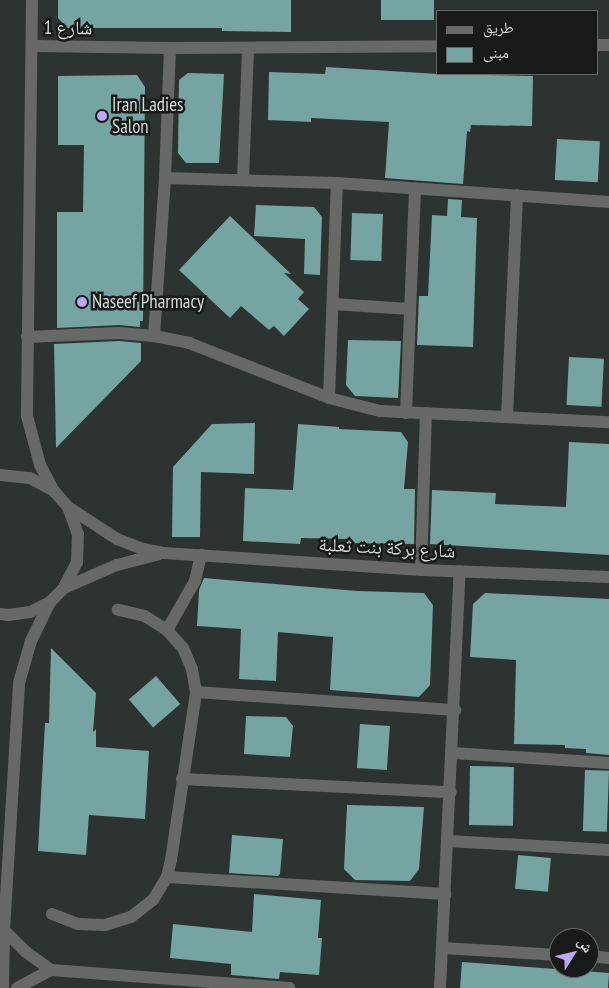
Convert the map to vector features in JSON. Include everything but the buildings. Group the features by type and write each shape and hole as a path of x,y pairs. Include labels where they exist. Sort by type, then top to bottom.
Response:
{"street":[{"path":"0,614 8,615 30,612 50,602 64,588 77,562 78,534 68,507 54,491 40,465 27,416 34,46 32,0"},
{"name":"شارع 1","path":"34,46 102,48 436,46"},
{"path":"154,336 165,178 170,48"},
{"path":"243,180 248,48"},
{"path":"165,178 337,183 609,202"},
{"path":"329,398 337,183"},
{"path":"406,412 415,188"},
{"path":"507,417 517,195"},
{"path":"333,304 410,309"},
{"path":"27,337 119,333 154,336 189,344 354,406 406,412 609,422"},
{"path":"420,570 426,413"},
{"path":"0,475 30,478 54,491"},
{"name":"شارع بركة بنت ثعلبة","path":"68,507 117,539 143,549 164,553 420,570 609,577"},
{"name":"شارع بركة بنت ثعلبة","path":"64,588 117,565 164,553"},
{"path":"167,630 195,581 201,555"},
{"path":"440,988 455,710 460,571"},
{"path":"3,988 4,930 19,683 31,641 50,602"},
{"path":"52,914 78,924 105,925 131,917 153,900 167,877 196,692 192,669 183,648 167,630 145,616 118,610"},
{"path":"196,692 455,710"},
{"path":"452,753 609,762"},
{"path":"182,779 451,792"},
{"path":"448,841 609,850"},
{"path":"167,877 445,894"},
{"path":"4,930 26,952 51,970 290,988"},
{"path":"442,948 549,954"},
{"path":"17,988 51,970"}],"place":[{"name":"Iran Ladies Salon","path":"102,116"},
{"name":"Naseef Pharmacy","path":"82,302"}]}
